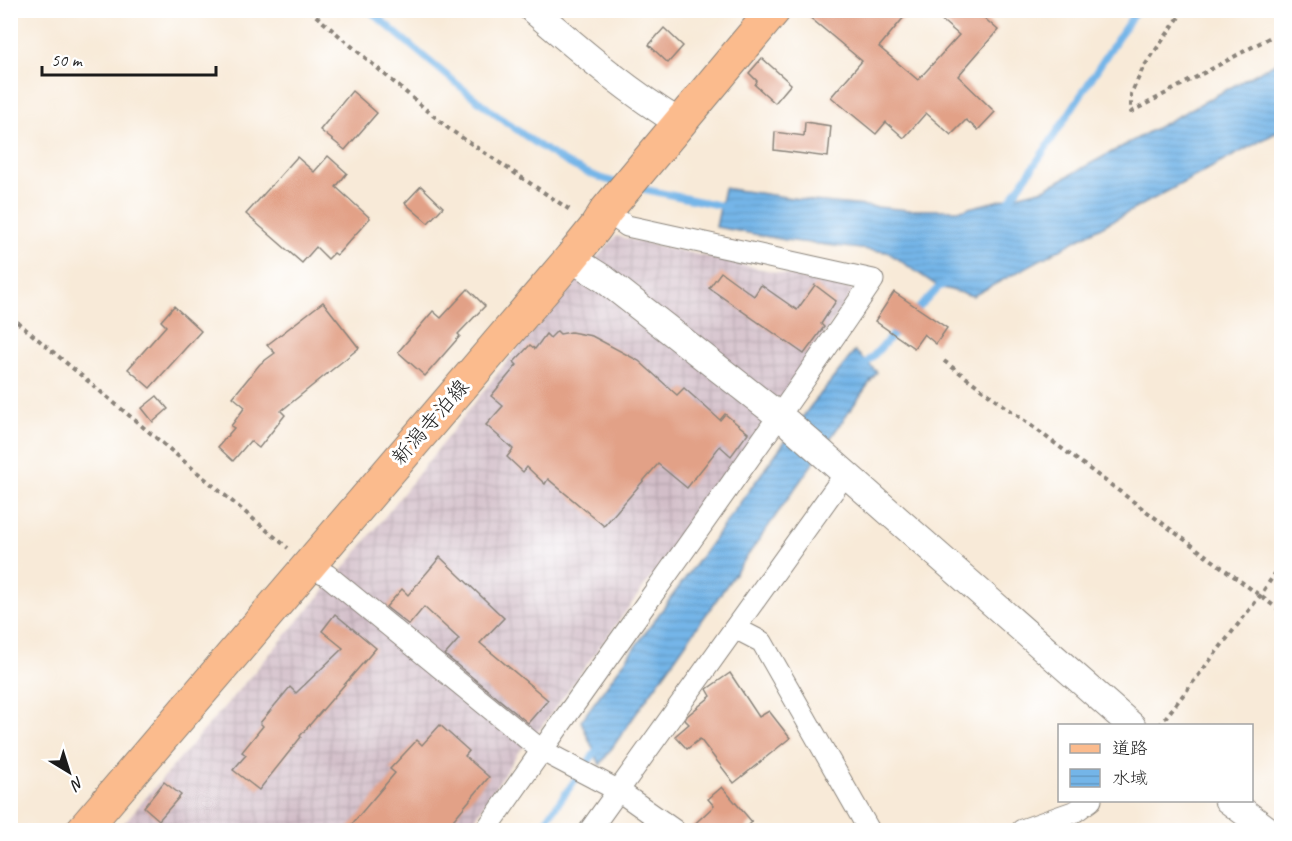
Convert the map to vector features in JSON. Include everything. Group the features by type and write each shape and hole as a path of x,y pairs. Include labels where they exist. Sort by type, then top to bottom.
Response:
{"main road":[{"name":"新潟寺泊線","path":"83,831 571,258 774,10"}],"street":[{"path":"533,10 652,106 680,123"},
{"path":"486,831 548,754 784,420 873,280 627,226 605,214"},
{"path":"571,258 604,279 784,420 1130,724"},
{"path":"590,831 735,628 841,469"},
{"path":"308,565 327,575 548,754 618,791 674,831"},
{"path":"735,628 762,642 869,831"},
{"path":"1023,831 1076,811 1090,802"},
{"path":"1229,802 1268,831"}],"path":[{"path":"309,10 449,129 605,214"},
{"path":"1184,10 1143,68 1131,94 1131,112 1281,31"},
{"path":"10,315 308,565"},
{"path":"944,361 1281,612"},
{"path":"1161,724 1260,596 1281,562"}],"shaded area":[{"path":"616,236 854,290 758,431 539,730 517,754 468,830 118,830 349,562 520,345"}],"water":[{"path":"1281,60 1281,130 973,296 939,287 887,252 785,240 716,227 724,188 812,201 908,210 961,210 1044,189"},
{"path":"855,351 877,372 600,765 581,721 810,407"}],"building":[{"path":"801,10 910,10 879,47 918,80 959,35 930,10 975,10 998,30 958,76 995,112 978,130 966,120 951,135 926,113 904,138 886,122 876,134 831,97 862,61"},
{"path":"664,28 683,46 668,63 649,45"},
{"path":"762,58 791,84 775,103 755,85 757,81 749,73"},
{"path":"352,91 377,113 345,150 320,130"},
{"path":"805,122 831,126 828,157 774,150 775,132 804,136"},
{"path":"328,156 347,173 336,187 370,218 337,255 334,253 328,259 316,247 302,263 246,214 297,157 314,172"},
{"path":"421,186 443,207 428,223 405,203"},
{"path":"721,272 754,296 761,285 797,310 815,285 836,301 821,324 824,327 804,354 709,288"},
{"path":"468,289 485,306 458,334 460,336 425,376 398,352 433,311 441,318"},
{"path":"894,292 947,328 936,344 924,334 914,348 875,321"},
{"path":"323,302 359,348 281,411 285,415 259,448 250,441 233,461 218,447 234,428 231,426 245,407 233,397 260,364 275,353 267,345"},
{"path":"174,306 201,331 150,388 128,369 166,326 161,321"},
{"path":"557,331 560,334 571,332 592,336 639,361 677,395 684,388 720,420 725,414 748,433 731,456 720,446 687,488 658,464 604,526 548,479 545,484 527,467 523,472 507,457 513,449 486,425 503,406 491,396 517,365 514,362 530,345 535,349 546,334 550,338"},
{"path":"157,396 168,409 153,422 142,408"},
{"path":"440,557 504,618 480,643 548,700 528,723 445,655 459,639 424,607 409,625 386,607 402,589 408,595"},
{"path":"335,614 376,648 300,736 259,790 233,770 246,755 242,752 263,726 260,723 290,687 296,693 343,648 322,631"},
{"path":"730,673 759,717 769,711 790,738 734,783 700,739 687,749 675,736 689,724 685,720 687,716 711,696 707,689"},
{"path":"440,725 469,751 465,756 489,777 444,831 346,831 395,773 390,769 417,740 422,745"},
{"path":"164,782 181,795 159,820 144,807"},
{"path":"722,787 752,822 743,831 687,831 714,806 708,799"}],"waterway":[{"path":"369,10 436,67 532,141 588,173 618,183"},
{"path":"1007,203 1041,156 1137,10"},
{"path":"638,188 727,207"},
{"path":"913,314 939,287 947,283"},
{"path":"862,368 899,328"},
{"path":"539,830 599,747"}]}
